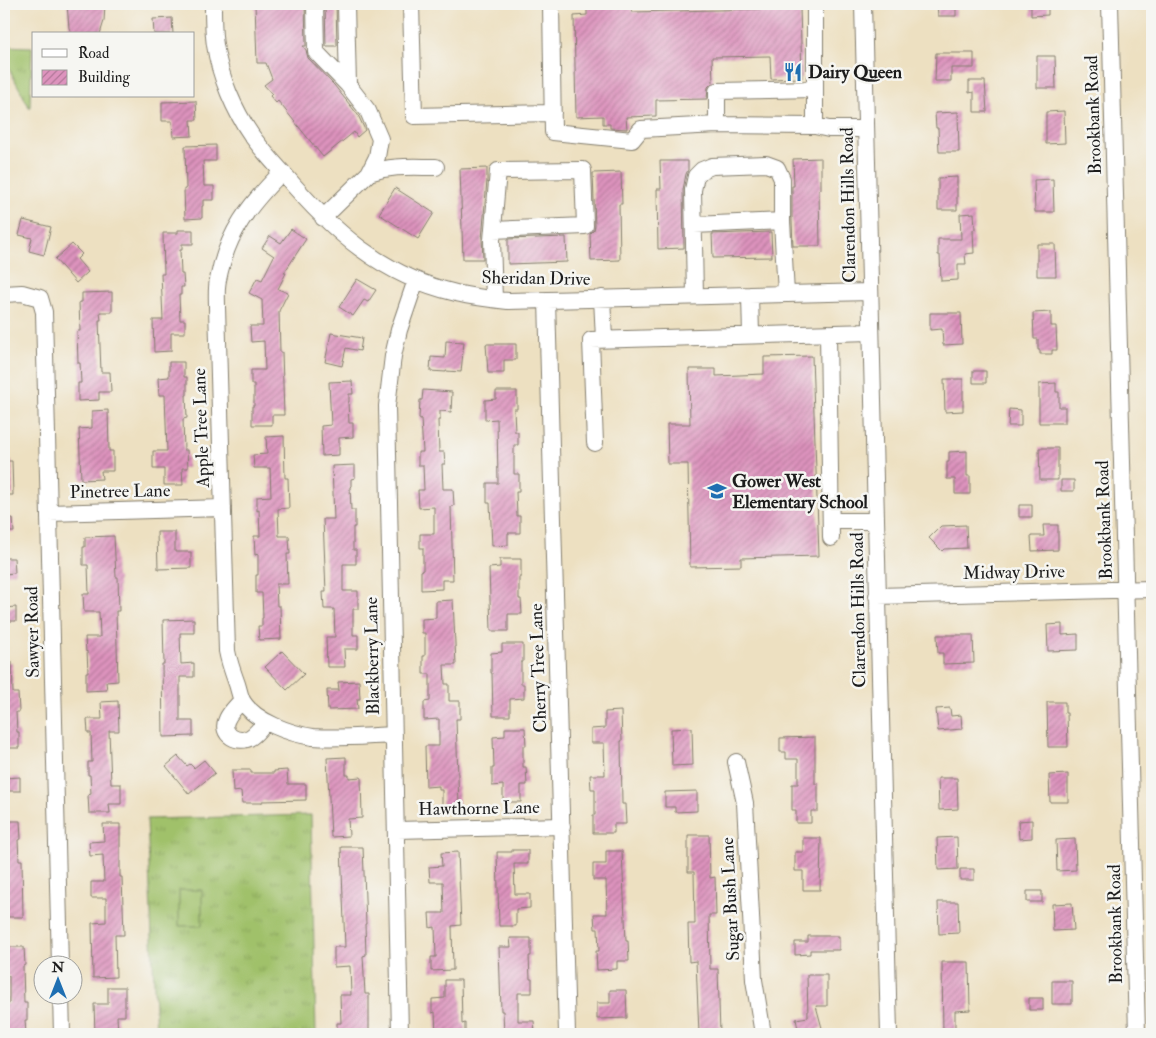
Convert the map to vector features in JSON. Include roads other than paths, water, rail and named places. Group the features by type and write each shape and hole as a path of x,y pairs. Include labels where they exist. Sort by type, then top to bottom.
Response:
{"street":[{"name":"Sheridan Drive","path":"213,4 213,29 219,65 234,104 252,135 323,218 341,234 390,268 416,280 455,293 508,301 870,292"},
{"path":"315,4 316,52 348,86 368,111 380,139 378,158 369,173 323,218"},
{"path":"346,4 348,86"},
{"path":"411,4 414,116 554,113"},
{"path":"551,4 553,132 632,140 641,129 717,125 815,126 829,130 866,129"},
{"path":"815,4 815,126"},
{"name":"Clarendon Hills Road","path":"863,4 889,1034"},
{"name":"Brookbank Road","path":"1110,4 1137,1034"},
{"path":"717,125 717,91 815,89"},
{"path":"695,296 693,190 696,176 702,170 712,166 766,164 777,168 782,179 786,294"},
{"path":"369,173 396,167 436,167"},
{"path":"493,230 585,226 583,170 498,172 492,240 494,299"},
{"name":"Apple Tree Lane","path":"282,172 254,201 235,230 223,259 218,282 217,307 227,651 242,700 250,711 265,722 292,732 311,736 394,736"},
{"path":"694,225 782,221"},
{"name":"Blackberry Lane","path":"400,1034 387,406 393,356 399,330 416,280"},
{"name":"Sawyer Road","path":"4,294 22,292 40,298 44,312 60,956"},
{"path":"750,295 751,335"},
{"path":"602,298 604,339"},
{"name":"Cherry Tree Lane","path":"547,300 567,1034"},
{"path":"595,443 591,340 871,332"},
{"path":"828,333 831,529 876,522"},
{"name":"Pinetree Lane","path":"49,513 223,508"},
{"name":"Midway Drive","path":"877,596 1152,589"},
{"path":"242,700 226,719 225,729 230,738 239,741 251,737 265,722"},
{"name":"Sugar Bush Lane","path":"736,762 745,803 754,980 763,1034"},
{"name":"Hawthorne Lane","path":"397,830 562,826"},
{"path":"61,1006 62,1034"}],"place":[{"name":"Dairy Queen","path":"793,72"},
{"name":"Gower West Elementary School","path":"717,491"}]}
